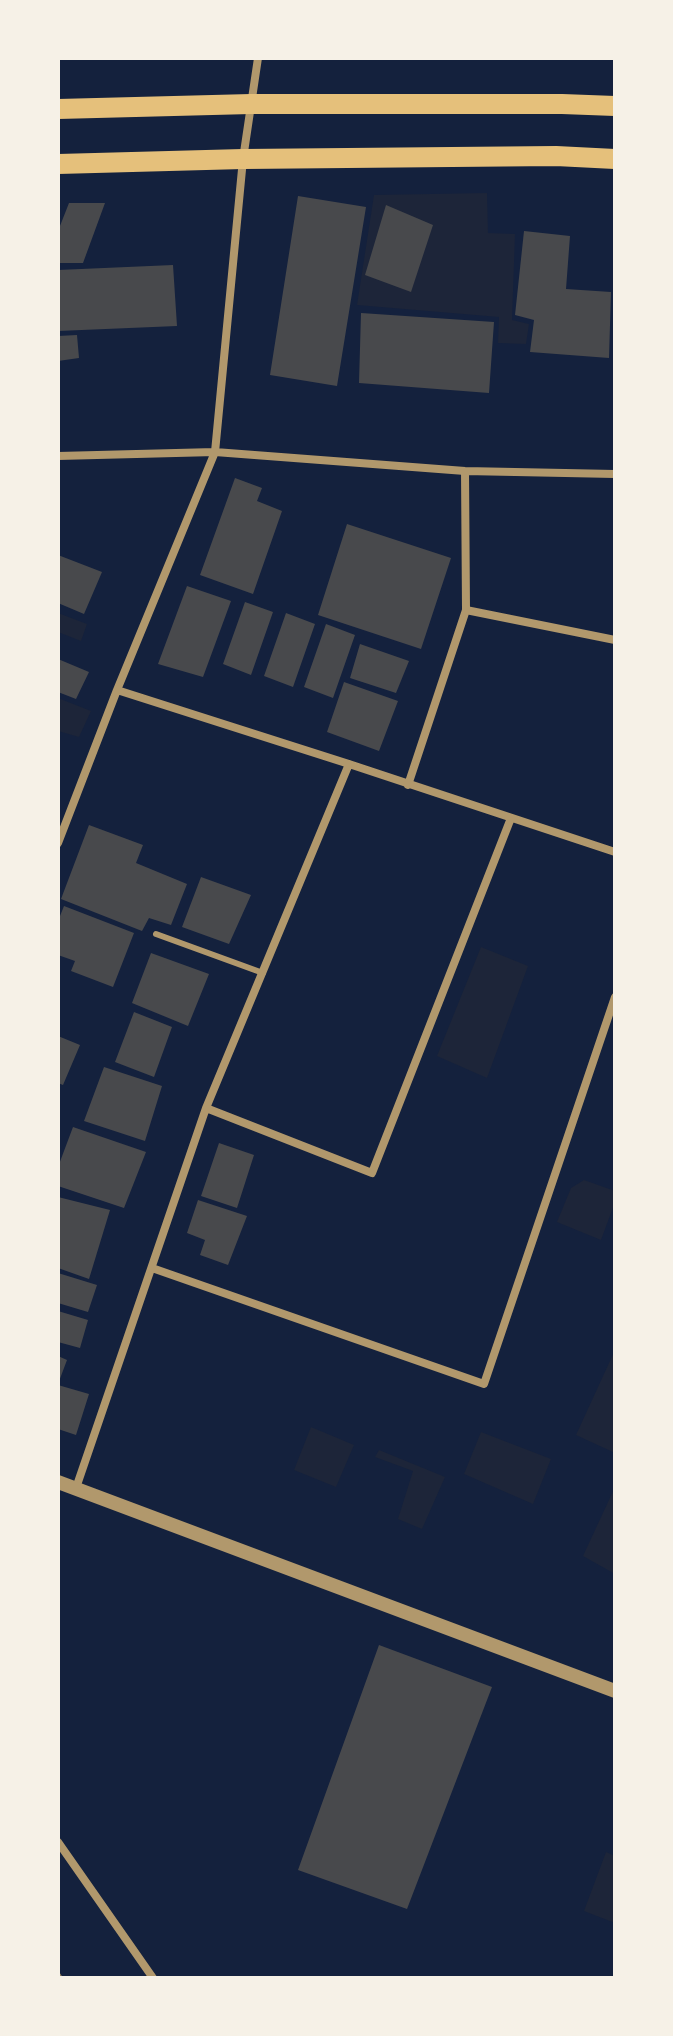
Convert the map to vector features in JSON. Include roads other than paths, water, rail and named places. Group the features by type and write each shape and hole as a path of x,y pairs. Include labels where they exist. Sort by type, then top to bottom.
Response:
{"main road":[{"path":"58,109 251,104 615,106"},
{"path":"58,164 556,156 615,159"}],"street":[{"path":"58,843 215,452 243,159 258,58"},
{"path":"58,456 215,452 465,471 615,474"},
{"path":"408,785 466,610 465,471"},
{"path":"466,610 615,640"},
{"path":"117,690 615,852"},
{"path":"76,1488 206,1108 349,764"},
{"path":"206,1108 372,1173 511,818"},
{"path":"152,1268 484,1384 615,997"},
{"path":"58,1482 615,1691"},
{"path":"58,1842 153,1978"}],"lane":[{"path":"156,934 263,973"}],"tram line":[{"path":"58,1972 62,1978"}]}
